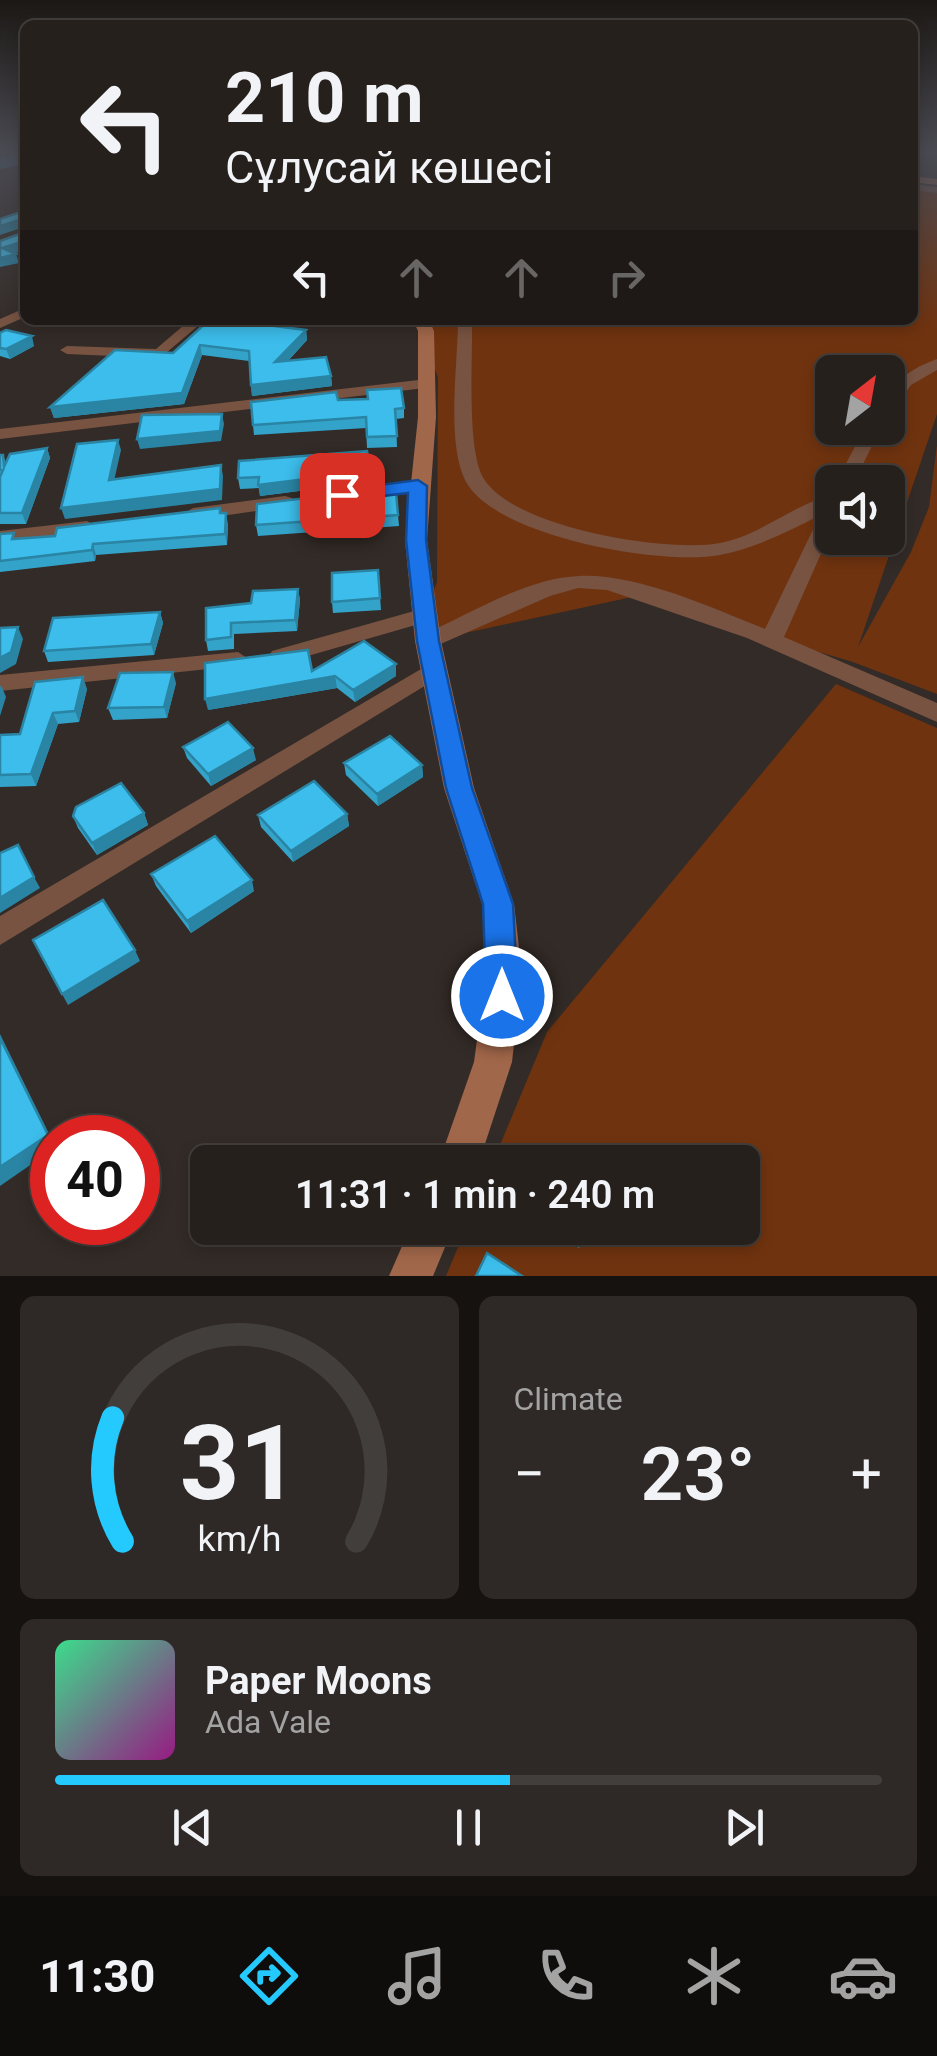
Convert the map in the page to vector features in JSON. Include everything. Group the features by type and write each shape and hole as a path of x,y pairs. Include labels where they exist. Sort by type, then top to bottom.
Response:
{"street":[{"path":"67,350 160,354 192,325"},
{"path":"423,325 427,384 416,540 426,628 459,788 498,904 504,974 493,1062 465,1145"},
{"path":"465,325 468,456 475,482 501,504 592,539 654,552 718,550 815,512"},
{"path":"905,381 937,364"},
{"path":"0,434 427,384"},
{"path":"171,516 418,486"},
{"path":"0,538 114,523"},
{"path":"770,642 815,543"},
{"path":"0,683 292,655 426,628 582,581 680,605 937,713"},
{"path":"0,932 433,670"},
{"path":"411,1276 425,1245"}],"shaded area":[{"path":"918,212 937,212 937,414 905,508 905,465 815,465 815,555 889,555 858,647 911,552 929,507 937,445 937,694 853,662 632,597 428,641 425,615 437,582 438,377 417,325 918,325"},
{"path":"836,684 937,728 937,1276 446,1276 459,1245 760,1245 760,1145 500,1145 547,1032"}],"building":[{"path":"20,212 20,220 0,226 0,219"},
{"path":"20,234 20,243 2,248 16,254 0,258 0,241"},
{"path":"204,325 265,325 306,330 275,362 326,357 331,376 251,385 249,351 200,345 182,393 50,407 115,350 173,353"},
{"path":"6,330 32,336 6,349 0,348 0,333"},
{"path":"401,388 404,408 395,409 397,436 367,437 366,417 253,425 251,402 336,392 338,400 368,399 367,390"},
{"path":"222,414 220,431 137,439 142,415"},
{"path":"118,440 109,480 221,465 220,489 61,508 77,444"},
{"path":"47,448 22,513 0,513 0,455 4,467 10,454"},
{"path":"367,451 370,471 258,485 259,477 238,478 239,461"},
{"path":"372,490 373,495 396,493 398,515 256,525 257,504"},
{"path":"220,508 220,513 226,513 225,534 93,544 92,550 0,561 0,534 14,533 12,539 55,536 57,528"},
{"path":"378,570 380,598 332,602 332,573"},
{"path":"298,589 295,620 231,623 231,637 206,640 206,608 251,603 253,591"},
{"path":"160,612 151,644 44,651 53,618"},
{"path":"18,627 11,652 0,658 0,628"},
{"path":"364,641 396,664 353,690 335,676 205,699 205,663 308,650 312,671"},
{"path":"173,672 164,707 108,708 120,673"},
{"path":"83,677 75,711 53,713 31,774 0,775 0,735 20,734 35,682"},
{"path":"228,722 253,748 208,774 183,747"},
{"path":"390,736 422,765 377,794 344,763"},
{"path":"314,781 347,814 291,851 258,815"},
{"path":"121,783 144,813 92,843 73,816 76,807"},
{"path":"215,836 252,880 187,921 151,874"},
{"path":"18,845 34,877 0,898 0,853"},
{"path":"103,900 135,950 62,994 33,940"},
{"path":"0,1038 38,1115 30,1115 30,1147 0,1167"},
{"path":"487,1253 522,1276 476,1276"}],"route":[{"path":"342,495 418,486 416,540 428,641 459,788 498,904 502,996"}]}
